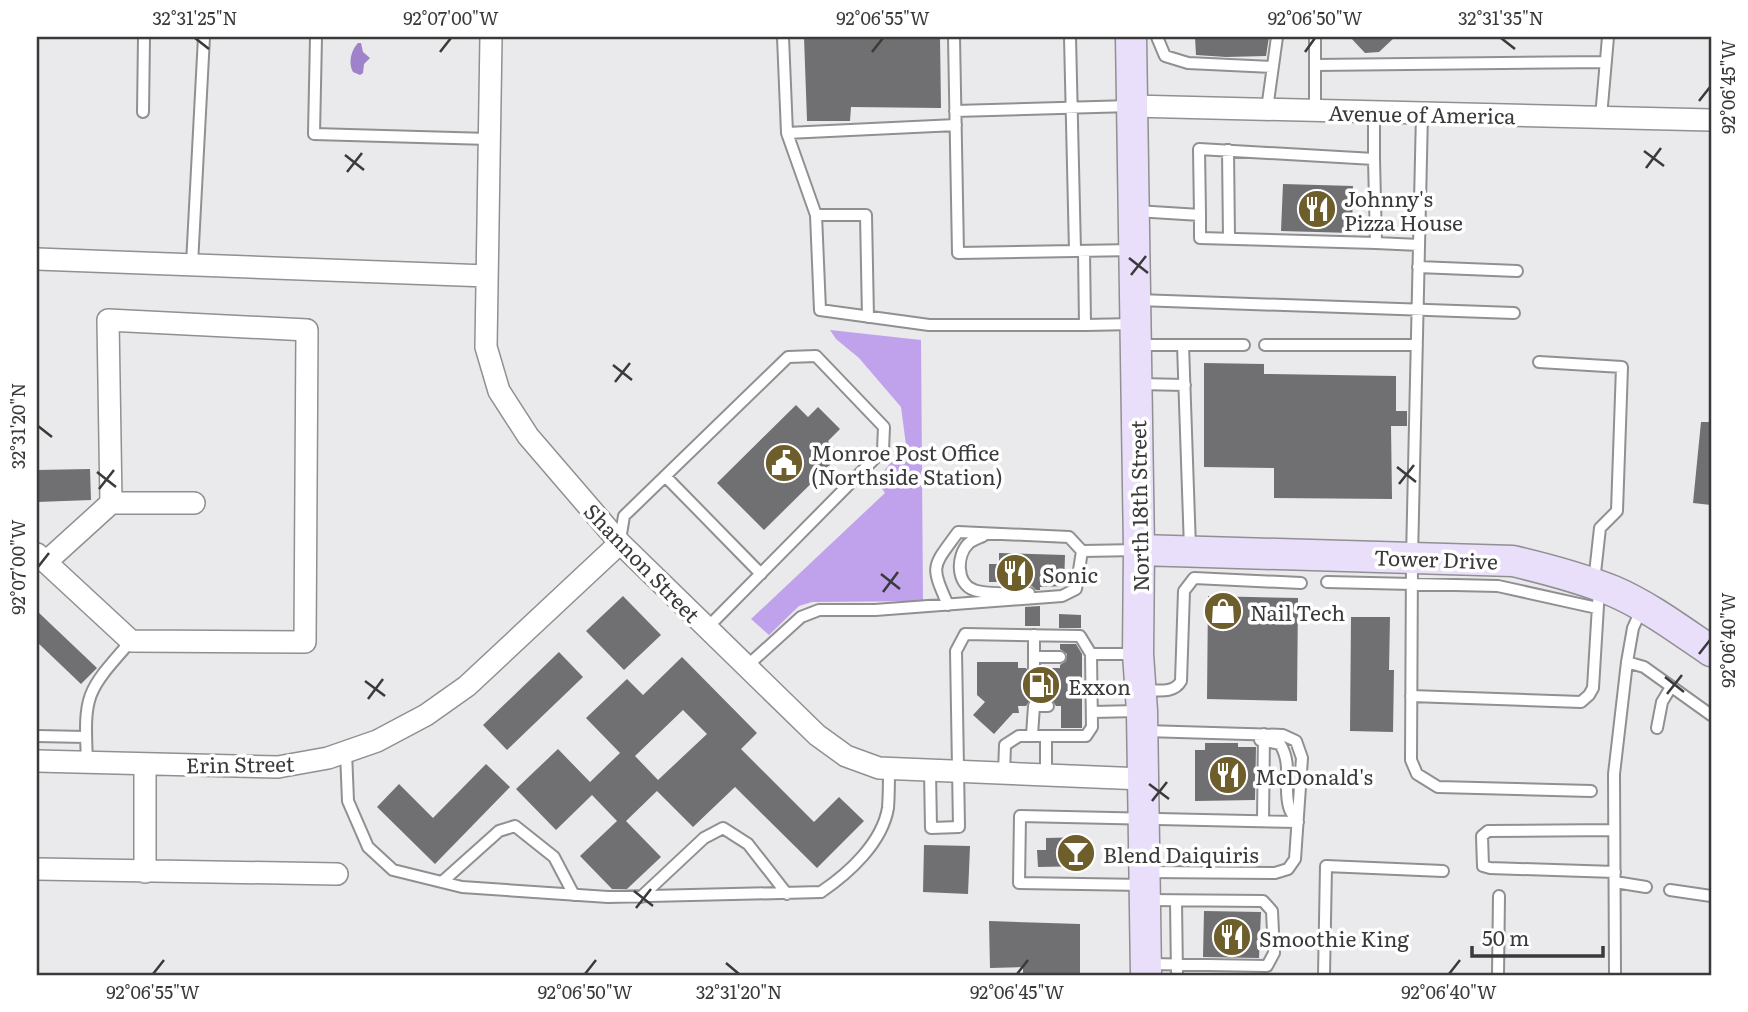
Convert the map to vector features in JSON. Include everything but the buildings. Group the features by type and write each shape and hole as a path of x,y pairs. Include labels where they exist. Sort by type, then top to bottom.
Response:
{"main road":[{"name":"North 18th Street","path":"1131,37 1139,550 1138,654 1149,716 1143,779 1146,970"},
{"name":"Tower Drive","path":"1139,550 1193,560 1498,573 1513,561 1569,575 1597,593 1642,608 1711,651"}],"street":[{"name":"Shannon Street","path":"491,37 486,347 499,391 528,436 620,543 817,735 846,756 889,769 1143,779"},
{"name":"Avenue of America","path":"1132,106 1711,120"},
{"path":"37,258 487,276"},
{"path":"111,503 108,320 307,330 305,642 131,641 41,558 111,503 194,502"},
{"name":"Erin Street","path":"37,761 278,767 328,758 377,741 426,715 467,686 620,543"},
{"path":"145,764 145,872"},
{"path":"37,869 337,874"}],"lane":[{"path":"143,112 145,37"},
{"path":"192,264 204,37"},
{"path":"316,37 314,134 489,139"},
{"path":"783,37 787,133 816,215 820,310 929,325 1085,325 1418,311 1514,313"},
{"path":"954,37 958,253 1134,250"},
{"path":"1070,37 1085,325"},
{"path":"1157,37 1165,56 1188,63 1240,61 1273,67"},
{"path":"1267,109 1277,37"},
{"path":"1315,37 1315,110"},
{"path":"1601,117 1608,37"},
{"path":"1315,65 1606,62"},
{"path":"955,111 1132,106"},
{"path":"1374,112 1376,243"},
{"path":"1422,113 1412,570 1411,760 1417,774 1438,787 1591,791"},
{"path":"787,133 956,125"},
{"path":"1374,159 1199,149 1200,238 1419,244"},
{"path":"1228,150 1229,239"},
{"path":"1134,211 1200,215"},
{"path":"816,215 866,215 868,317"},
{"path":"1418,267 1517,271"},
{"path":"1135,323 1183,345 1244,345"},
{"path":"1149,716 1181,681 1184,591 1193,560 1183,345"},
{"path":"1265,345 1418,345"},
{"path":"620,543 624,516 788,357 816,356 884,427 883,450 708,628"},
{"path":"1411,696 1581,702 1593,688 1600,528 1617,511 1622,367 1539,362"},
{"path":"1136,384 1185,385"},
{"path":"665,476 761,574"},
{"path":"948,605 934,574 938,559 958,532 1069,537 1082,551 1139,550"},
{"path":"986,535 970,542 964,549 959,564 966,585 975,591 1071,591"},
{"path":"747,666 801,617 819,610 875,610 1062,596 1076,589 1082,551"},
{"path":"1193,560 1301,583"},
{"path":"1327,582 1412,570"},
{"path":"1615,975 1614,774 1627,662 1633,628 1642,608"},
{"path":"930,771 931,828 958,827 956,651 965,634 1080,636 1088,656 1087,680 1092,727 1086,736 1011,738 1005,745 1004,774"},
{"path":"1034,635 1034,663 1060,657"},
{"path":"88,762 85,714 89,695 98,679 131,641"},
{"path":"1088,656 1138,654"},
{"path":"1627,662 1644,667 1711,715"},
{"path":"1657,728 1662,702 1671,687"},
{"path":"1032,736 1034,706 1048,706"},
{"path":"1089,706 1264,737 1283,735 1296,741 1301,758 1295,859 1288,869 1275,873 1145,886 1019,883 1020,816 1297,822"},
{"path":"37,736 86,737"},
{"path":"1046,736 1046,775"},
{"path":"1263,821 1264,737"},
{"path":"346,752 348,801 368,847 393,870 462,887 574,895 641,897 821,892 839,880 876,841 887,809 889,769"},
{"path":"442,882 499,831 515,826 554,857 574,895"},
{"path":"641,897 704,838 723,828 748,844 787,894"},
{"path":"1614,830 1488,831 1482,836 1481,860 1483,866 1490,868 1615,877 1646,887"},
{"path":"1324,975 1326,866 1443,871"},
{"path":"1145,886 1176,901 1263,901 1272,911 1274,953 1267,966 1146,970"},
{"path":"1670,890 1711,896"},
{"path":"1498,975 1499,896"},
{"path":"1176,901 1177,970"}],"shaded area":[{"path":"358,43 361,43 363,52 370,58 364,64 363,73 360,75 351,68 351,57"},
{"path":"830,330 921,340 923,601 812,602 799,606 769,635 751,619 885,493 876,480 906,445 901,407 859,358 836,339"}],"place":[{"name":"Johnny's Pizza House","path":"1317,209"},
{"name":"Monroe Post Office (Northside Station)","path":"784,463"},
{"name":"Sonic","path":"1015,573"},
{"name":"Nail Tech","path":"1223,611"},
{"name":"Exxon","path":"1041,685"},
{"name":"McDonald's","path":"1228,775"},
{"name":"Blend Daiquiris","path":"1076,853"},
{"name":"Smoothie King","path":"1232,937"}]}
